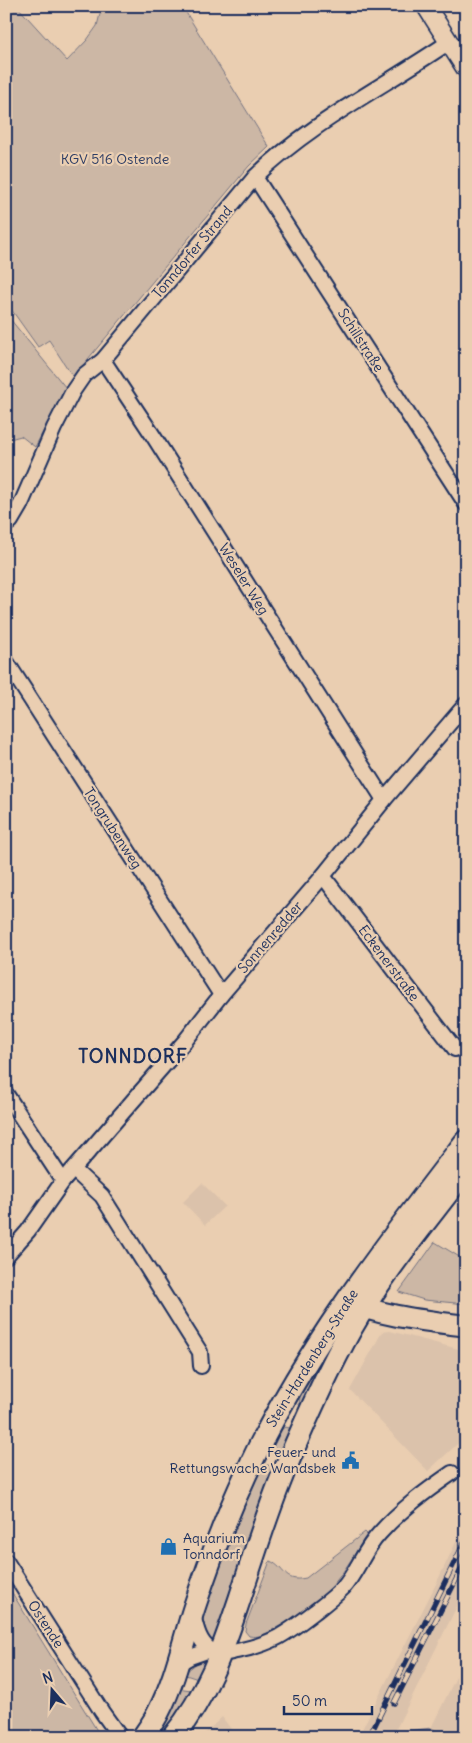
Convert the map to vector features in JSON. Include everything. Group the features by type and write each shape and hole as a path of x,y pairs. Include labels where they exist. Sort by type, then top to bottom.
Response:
{"main road":[{"name":"Stein-Hardenberg-Straße","path":"173,1737 196,1707 215,1652 288,1462 328,1374 352,1328 356,1304 381,1251 466,1141"},
{"name":"Stein-Hardenberg-Straße","path":"143,1737 159,1712 178,1664 192,1613 215,1545 246,1474 284,1398 356,1304 390,1270 466,1169"},
{"path":"356,1304 417,1319 466,1326"}],"street":[{"path":"426,6 466,69"},
{"name":"Tonndorfer Strand","path":"6,525 11,521 21,504 54,428 73,391 84,375 103,360 255,176 272,160 341,110 449,42"},
{"name":"Schillstraße","path":"255,176 466,504"},
{"name":"Weseler Weg","path":"103,360 384,800"},
{"name":"Tongrubenweg","path":"6,661 221,995"},
{"name":"Sonnenredder","path":"6,1256 28,1231 63,1181 185,1041 221,995 466,704"},
{"name":"Eckenerstraße","path":"323,876 455,1049"},
{"path":"6,1094 63,1181"},
{"path":"74,1170 102,1196 200,1352 201,1366"},
{"path":"178,1664 190,1658 215,1652 258,1646 276,1639 294,1628 332,1598 347,1582 369,1546 379,1534 414,1501 452,1473"},
{"name":"Ostende","path":"6,1561 107,1720 120,1737"},
{"path":"192,1613 200,1636 215,1652"}],"shaded area":[{"path":"202,1183 225,1206 205,1225 183,1202"},
{"path":"390,1331 466,1351 466,1436 428,1471 350,1390 382,1332"},
{"path":"466,1521 466,1588 392,1737 358,1737 436,1584"},
{"path":"466,1657 466,1737 449,1737 431,1728"},
{"path":"222,1717 237,1737 201,1737"}],"green space":[{"name":"KGV 516 Ostende","path":"6,6 17,6 67,61 87,40 97,26 102,6 182,6 269,147 249,166 73,377 49,340 38,347 6,302"},
{"path":"6,314 66,388 35,447 21,436 6,440"},
{"path":"435,1242 466,1261 466,1304 424,1300 399,1292"},
{"path":"347,1316 303,1409 299,1405 300,1397 331,1336"},
{"path":"285,1427 294,1429 283,1453 273,1447 282,1429"},
{"path":"267,1465 278,1466 220,1642 212,1643 206,1638 201,1626 217,1568 252,1473"},
{"path":"365,1532 367,1534 347,1567 320,1598 298,1615 268,1632 259,1636 249,1636 245,1631 246,1624 270,1561 289,1577 306,1578"},
{"path":"6,1583 101,1737 6,1737"},
{"path":"206,1656 212,1661 204,1681 183,1674"},
{"path":"177,1688 198,1691 164,1737 152,1737"},
{"path":"431,1728 449,1737 392,1737 394,1733"}],"railway":[{"path":"369,1737 466,1539"},
{"path":"394,1703 466,1560"}],"place":[{"name":"Feuer- und Rettungswache Wandsbek","path":"350,1460"},
{"name":"Aquarium Tonndorf","path":"169,1546"}],"district":[{"name":"TONNDORF","path":"133,1056"}]}
